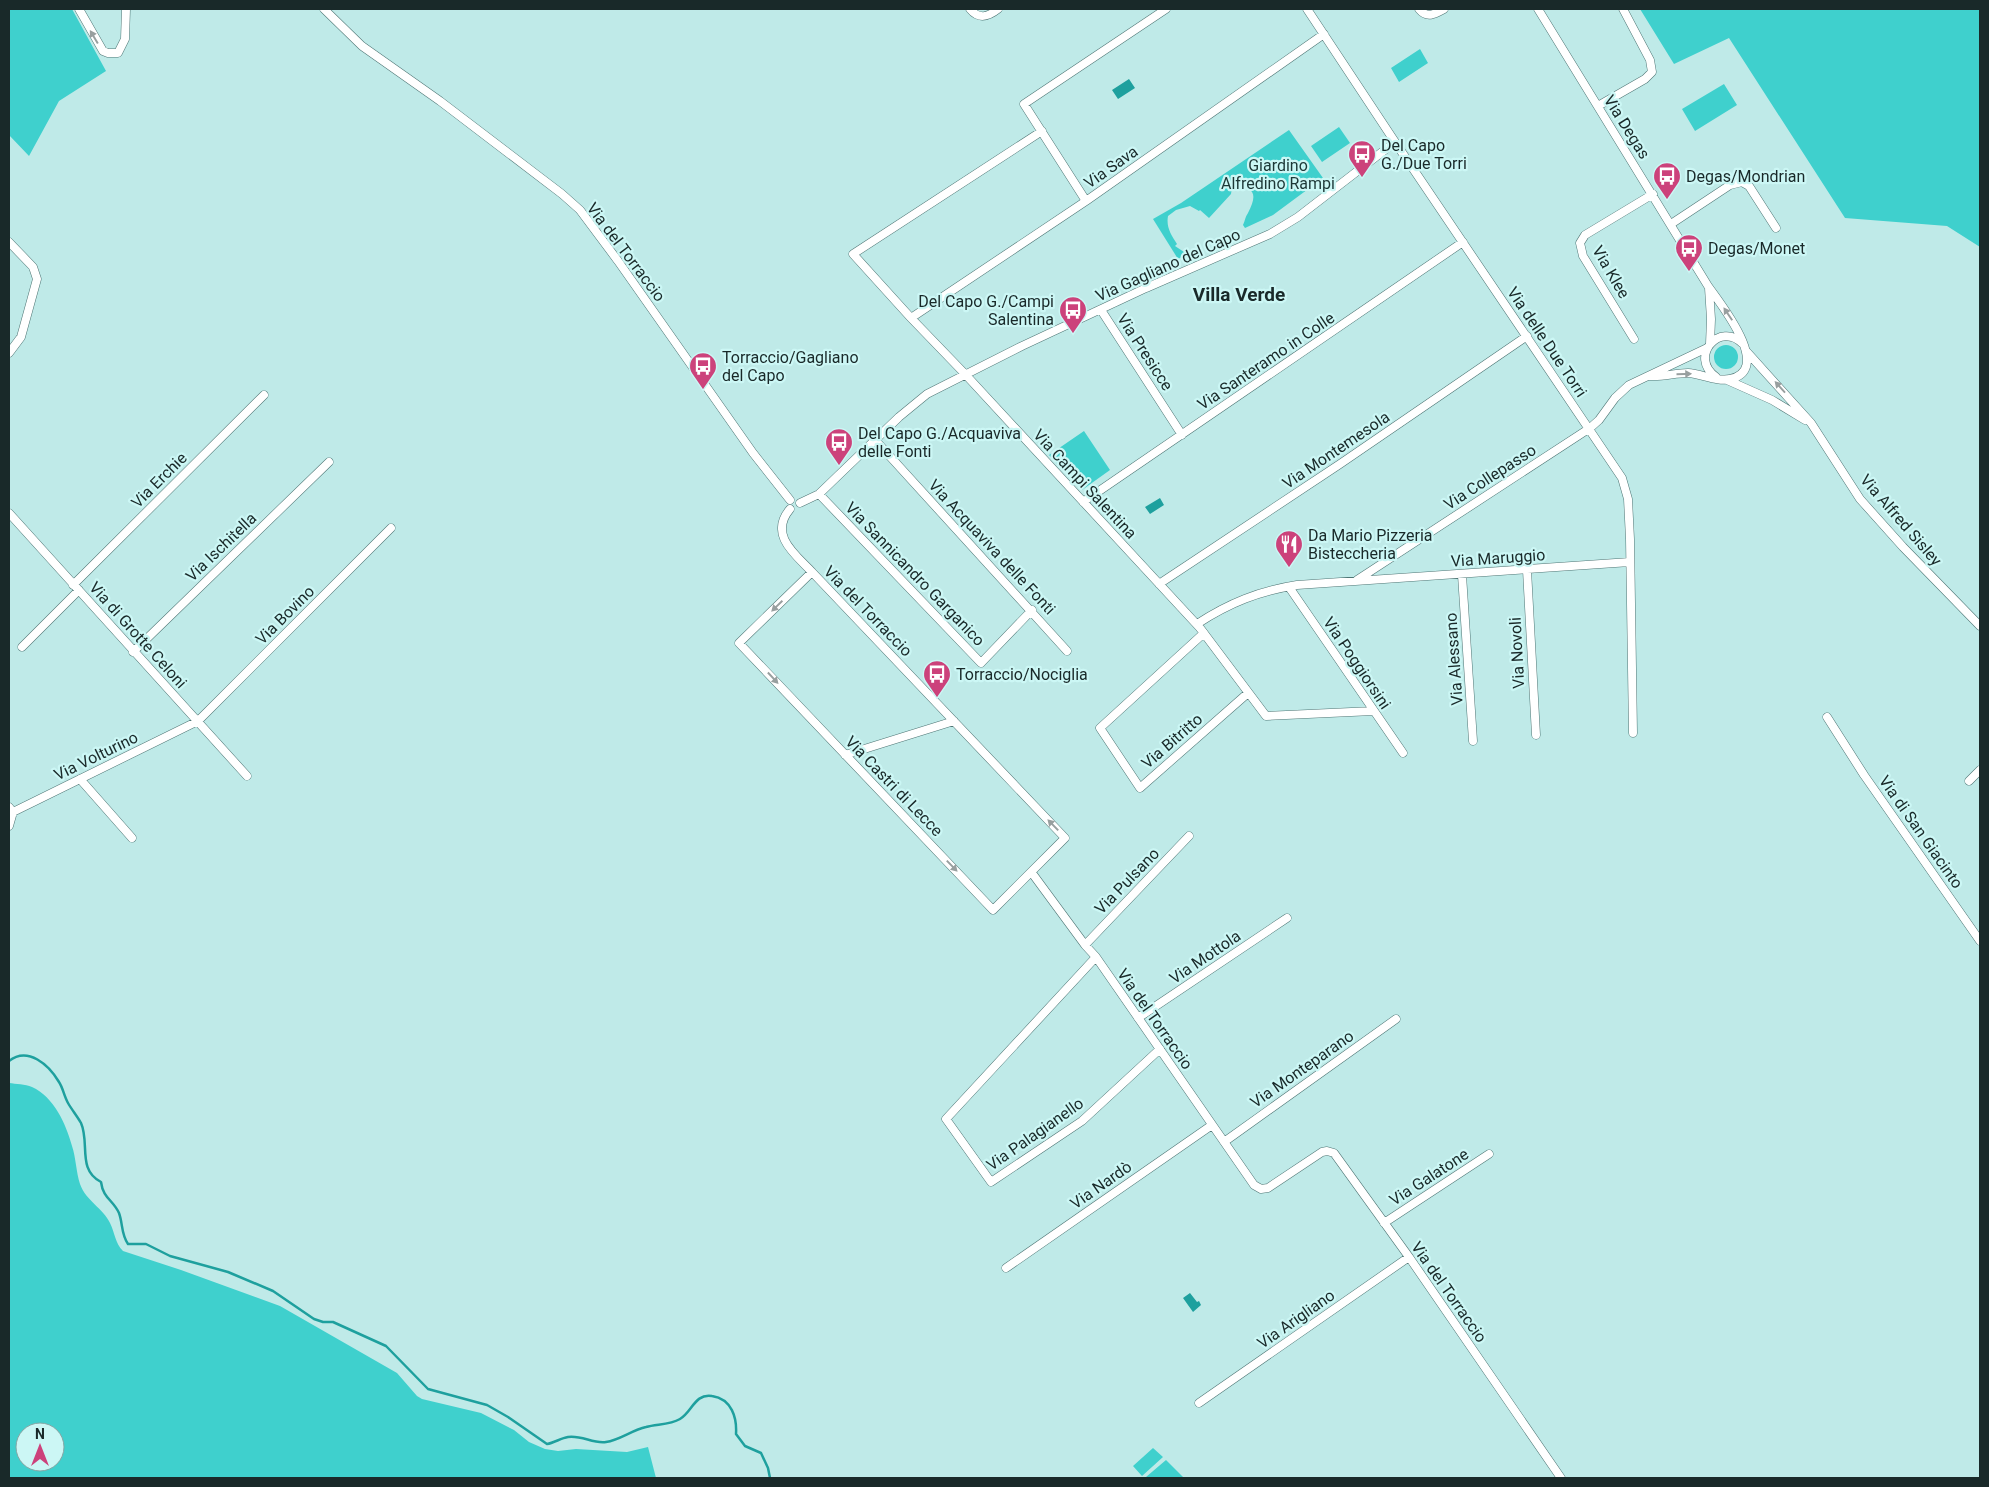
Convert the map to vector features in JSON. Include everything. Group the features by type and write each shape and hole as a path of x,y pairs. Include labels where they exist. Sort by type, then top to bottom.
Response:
{"street":[{"path":"80,9 103,51 118,53 124,39 126,9"},
{"name":"Via del Torraccio","path":"324,9 362,46 440,101 562,194 580,210 753,453 790,500"},
{"path":"970,9 980,17 992,10"},
{"path":"1086,201 1024,104 1166,9"},
{"name":"Via delle Due Torri","path":"1307,9 1526,336 1619,471 1625,485 1628,506 1632,733"},
{"path":"1419,9 1424,14 1430,16 1444,9"},
{"name":"Via Degas","path":"1538,9 1708,286 1734,323 1745,349"},
{"path":"1598,106 1645,79 1652,72 1650,60 1623,9"},
{"name":"Via Sava","path":"910,318 1086,201 1324,34"},
{"name":"Via Campi Salentina","path":"1042,131 853,254 910,318 965,374 1197,624 1266,716 1373,711"},
{"name":"Via Gagliano del Capo","path":"800,503 819,494 899,417 927,394 1101,310 1270,234 1298,217 1395,142"},
{"path":"1671,224 1730,186 1742,182 1749,186 1776,228"},
{"name":"Via Klee","path":"1634,339 1583,256 1580,244 1584,236 1652,194"},
{"path":"9,242 33,267 37,279 21,337 9,353"},
{"name":"Via Santeramo in Colle","path":"1083,502 1463,242"},
{"name":"Via Degas","path":"1708,286 1711,319 1708,346"},
{"name":"Via Presicce","path":"1101,310 1182,435"},
{"name":"Via Montemesola","path":"1159,584 1340,464 1526,336"},
{"path":"1590,428 1597,423 1623,389 1708,346 1718,338 1727,337 1738,340 1745,349 1747,362 1742,373 1727,380"},
{"path":"1708,346 1705,358 1707,366 1711,373 1718,378"},
{"name":"Via Alfred Sisley","path":"1745,349 1811,424 1860,499 1903,547 1980,626"},
{"path":"1650,376 1690,373 1727,380 1772,400 1811,424"},
{"name":"Via Erchie","path":"22,647 76,588 264,395"},
{"name":"Via Collepasso","path":"1356,581 1590,428"},
{"name":"Via Acquaviva delle Fonti","path":"876,441 1032,610 1067,651"},
{"name":"Via Ischitella","path":"133,652 329,462"},
{"name":"Via Sannicandro Garganico","path":"819,494 981,663 1032,610"},
{"path":"797,499 800,503 798,510 790,510 788,505 790,500 797,499"},
{"name":"Via del Torraccio","path":"790,510 783,521 783,540 1065,838 1032,873 1096,957 1254,1185 1261,1189 1268,1188 1322,1152 1331,1151 1334,1153 1409,1257 1562,1478"},
{"name":"Via di Grotte Celoni","path":"9,513 247,776"},
{"name":"Via Bovino","path":"198,721 391,528"},
{"name":"Via Maruggio","path":"1197,624 1237,601 1267,591 1289,587 1630,562"},
{"name":"Via Novoli","path":"1526,570 1536,735"},
{"name":"Via Castri di Lecce","path":"812,572 740,643 993,910 1032,873"},
{"name":"Via Alessano","path":"1462,574 1473,741"},
{"name":"Via Poggiorsini","path":"1289,587 1403,754"},
{"name":"Via Bitritto","path":"1204,632 1100,728 1140,788 1248,694"},
{"name":"Via di San Giacinto","path":"1828,717 1864,775 1980,941"},
{"name":"Via Volturino","path":"11,810 80,779 198,721"},
{"path":"845,755 954,721"},
{"path":"1969,781 1980,770"},
{"path":"80,779 132,838"},
{"path":"9,826 11,810"},
{"name":"Via Pulsano","path":"1085,945 1189,836"},
{"name":"Via Mottola","path":"1138,1018 1287,918"},
{"name":"Via Palagianello","path":"1096,957 946,1119 990,1182 1082,1121 1160,1049"},
{"name":"Via Monteparano","path":"1224,1142 1396,1019"},
{"name":"Via Nardò","path":"1006,1268 1212,1125"},
{"name":"Via Galatone","path":"1384,1223 1489,1154"},
{"name":"Via Arigliano","path":"1199,1403 1409,1257"}],"green space":[{"path":"9,9 72,9 106,71 59,101 29,156 9,135"},
{"path":"1640,9 1980,9 1980,247 1947,226 1845,218 1729,38 1674,64"},
{"path":"1420,49 1428,63 1399,82 1391,68"},
{"path":"1724,84 1737,105 1695,131 1682,109"},
{"path":"1339,127 1350,143 1322,162 1311,146"},
{"name":"Giardino Alfredino Rampi","path":"1289,130 1323,178 1273,215 1245,228 1243,225 1253,201 1253,193 1242,186 1235,185 1232,187 1231,194 1209,218 1200,210 1190,206 1176,210 1168,216 1168,227 1177,244 1175,246 1187,254 1178,259 1153,219 1181,203"},
{"path":"1726,345 1731,346 1737,352 1737,362 1731,368 1726,369 1721,368 1715,362 1714,357 1715,352 1721,346"},
{"path":"1084,431 1110,470 1082,490 1049,455"},
{"path":"9,1083 32,1087 47,1097 53,1104 63,1120 74,1155 80,1184 90,1200 107,1218 118,1245 123,1251 280,1306 397,1373 417,1396 422,1399 481,1413 514,1430 529,1442 545,1449 558,1451 576,1449 627,1452 648,1447 656,1478 9,1478"},
{"path":"1153,1448 1163,1457 1142,1476 1133,1466"},
{"path":"1166,1460 1184,1478 1146,1477"}],"shaded area":[{"path":"1129,79 1135,88 1118,99 1112,90"},
{"path":"1160,498 1164,505 1150,514 1145,507"},
{"path":"1190,1293 1201,1305 1193,1312 1183,1298"}],"waterway":[{"path":"9,1061 16,1057 31,1057 50,1069 59,1082 68,1103 81,1123 85,1139 86,1163 89,1171 101,1182 104,1192 117,1209 128,1244 146,1244 170,1256 228,1272 273,1291 314,1319 323,1322 333,1322 386,1346 428,1389 487,1405 547,1444 573,1437 597,1442 611,1441 641,1428 676,1421 684,1416 702,1397 712,1396 719,1398 729,1405 732,1410 736,1434 745,1446 761,1453 768,1468 770,1478"}],"place":[{"name":"Del Capo G./Due Torri","path":"1362,178"},
{"name":"Degas/Mondrian","path":"1667,200"},
{"name":"Degas/Monet","path":"1689,272"},
{"name":"Del Capo G./Campi Salentina","path":"1073,334"},
{"name":"Torraccio/Gagliano del Capo","path":"703,390"},
{"name":"Del Capo G./Acquaviva delle Fonti","path":"839,466"},
{"name":"Da Mario Pizzeria Bisteccheria","path":"1289,568"},
{"name":"Torraccio/Nociglia","path":"937,698"}],"district":[{"name":"Villa Verde","path":"1239,294"}]}
